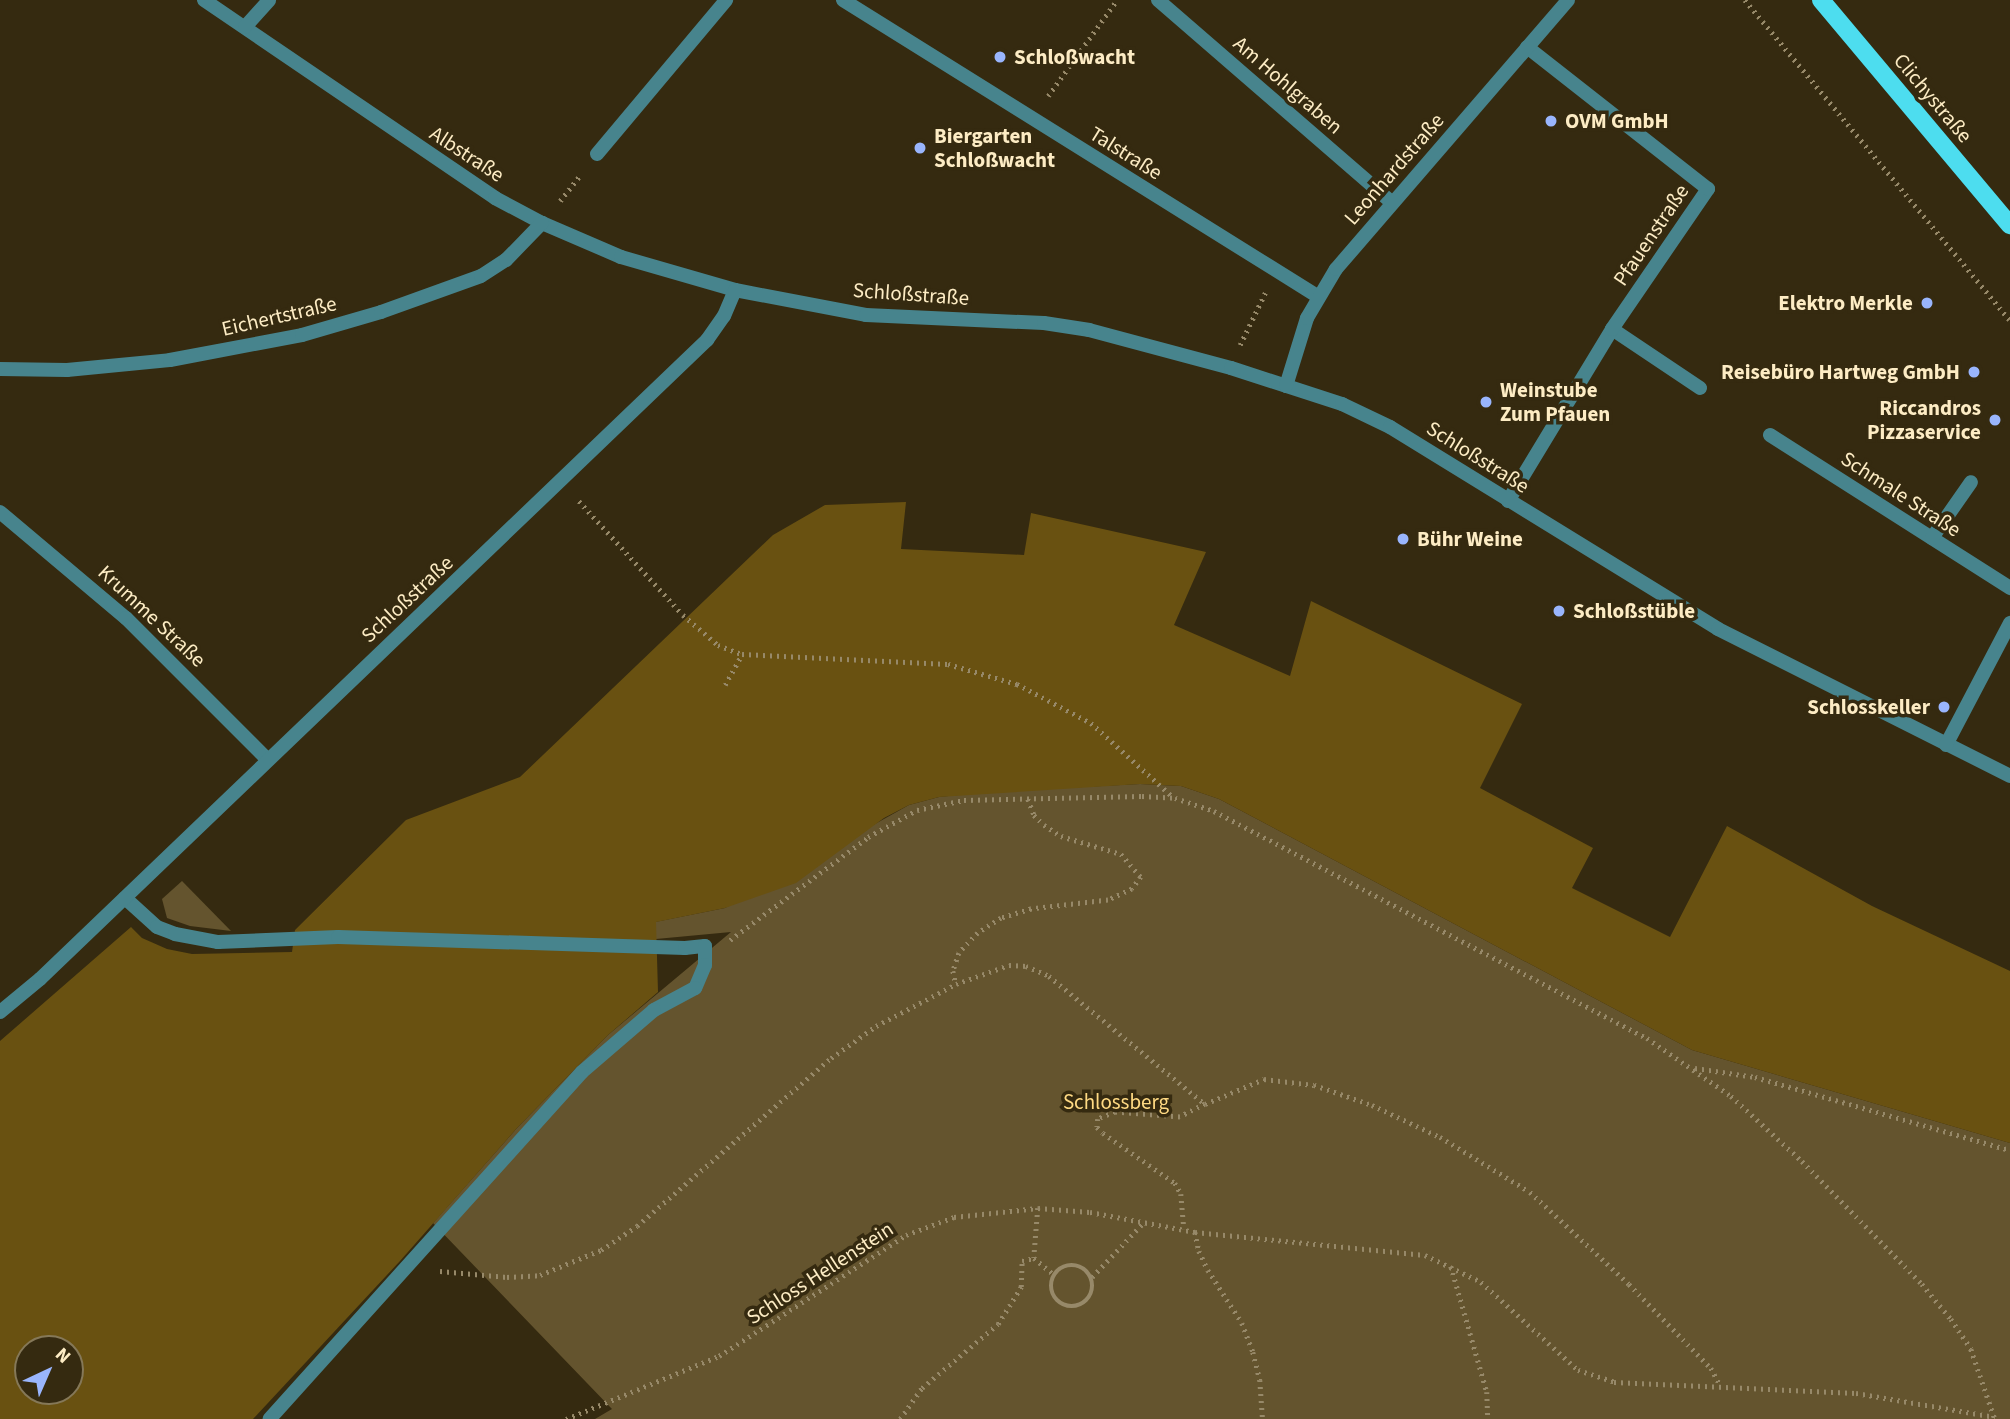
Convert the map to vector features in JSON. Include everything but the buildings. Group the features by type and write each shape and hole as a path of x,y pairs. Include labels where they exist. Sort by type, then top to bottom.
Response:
{"main road":[{"name":"Clichystraße","path":"1821,0 2010,225"}],"street":[{"name":"Albstraße","path":"204,0 442,164 542,223 621,257 735,290"},
{"path":"245,27 269,0"},
{"path":"597,154 726,0"},
{"name":"Talstraße","path":"843,0 1317,296"},
{"name":"Am Hohlgraben","path":"1158,0 1391,202"},
{"name":"Leonhardstraße","path":"1286,386 1307,317 1317,296 1391,202 1568,0"},
{"name":"Pfauenstraße","path":"1508,500 1612,330 1708,189 1527,47"},
{"name":"Eichertstraße","path":"0,369 68,370 170,360 302,335 381,312 481,275 506,260 542,223"},
{"name":"Schloßstraße","path":"0,1012 40,979 267,759 562,482 707,340 724,316 735,290 866,315 1044,323 1088,330 1286,386 1366,414 1727,634 2010,776"},
{"path":"1612,330 1700,388"},
{"name":"Schmale Straße","path":"1770,435 2010,588"},
{"path":"1932,538 1971,482"},
{"name":"Krumme Straße","path":"0,512 126,618 267,759"},
{"path":"1946,745 2010,622"},
{"path":"125,898 157,926 175,934 218,942 338,937 705,946 705,965 695,988 654,1010 582,1072 408,1269 270,1419"}],"path":[{"path":"1031,119 1117,0"},
{"path":"1745,0 2010,320"},
{"path":"542,223 597,154"},
{"path":"1237,350 1257,307"},
{"path":"562,482 683,615 718,645 742,654 948,664 1017,684 1091,723 1175,798"},
{"path":"725,685 742,654"},
{"path":"705,946 737,936 868,838 917,810 964,800 1175,798 1214,811 1647,1038 1695,1068 1731,1096 1802,1161 1922,1284 1971,1349 1995,1418"},
{"path":"956,984 953,971 959,953 978,933 1001,918 1031,909 1108,900 1132,889 1141,877 1121,854 1061,836 1044,825 1034,816 1028,799"},
{"path":"408,1269 507,1277 540,1275 601,1250 637,1226 831,1058 876,1026 956,984 1009,965 1026,966 1049,976 1205,1104"},
{"path":"1695,1068 1755,1077 2010,1150"},
{"path":"1184,1229 1181,1194 1175,1183 1103,1133 1097,1127 1098,1119 1115,1112 1180,1117 1264,1079 1314,1085 1372,1105 1440,1137 1530,1192 1702,1358 1720,1386"},
{"path":"1034,1258 1038,1208"},
{"name":"Schloss Hellenstein","path":"566,1419 719,1356 906,1235 954,1217 1038,1208 1090,1212 1195,1232 1425,1255 1481,1282 1578,1370 1615,1382 1856,1392 1995,1418"},
{"path":"1092,1277 1144,1222"},
{"path":"1195,1232 1199,1251 1242,1323 1253,1352 1260,1380 1263,1419"},
{"path":"1034,1258 1054,1275"},
{"path":"900,1419 922,1388 998,1324 1021,1287 1022,1261 1034,1258"},
{"path":"1070,1265 1083,1268 1092,1277 1094,1285 1090,1298 1071,1307 1064,1306 1054,1296 1054,1275 1070,1265"},
{"path":"1450,1265 1487,1392 1488,1419"}],"green space":[{"name":"Schlossberg","path":"1140,784 1181,786 1219,799 1692,1050 2010,1143 2010,1419 595,1419 612,1409 433,1223 517,1128 608,1035 731,932 656,939 655,922 725,908 909,805 939,797 987,792"},
{"path":"182,881 231,931 190,926 167,918 162,899"}],"shaded area":[{"path":"906,502 901,549 1024,555 1031,513 1206,552 1174,625 1290,676 1311,601 1522,704 1480,788 1593,848 1572,888 1670,937 1727,826 1872,906 2010,971 2010,1143 1692,1050 1219,799 1181,786 1140,784 939,797 909,805 884,818 796,883 725,908 656,922 658,992 608,1035 517,1128 400,1261 253,1419 0,1419 0,1041 131,927 142,938 167,949 192,954 292,952 295,930 406,820 520,777 773,535 825,505"}],"place":[{"name":"Schloßwacht","path":"1000,57"},
{"name":"OVM GmbH","path":"1551,121"},
{"name":"Biergarten Schloßwacht","path":"920,148"},
{"name":"Elektro Merkle","path":"1927,303"},
{"name":"Reisebüro Hartweg GmbH","path":"1974,372"},
{"name":"Weinstube Zum Pfauen","path":"1486,402"},
{"name":"Riccandros Pizzaservice","path":"1995,420"},
{"name":"Bühr Weine","path":"1403,539"},
{"name":"Schloßstüble","path":"1559,611"},
{"name":"Schlosskeller","path":"1944,707"}]}
